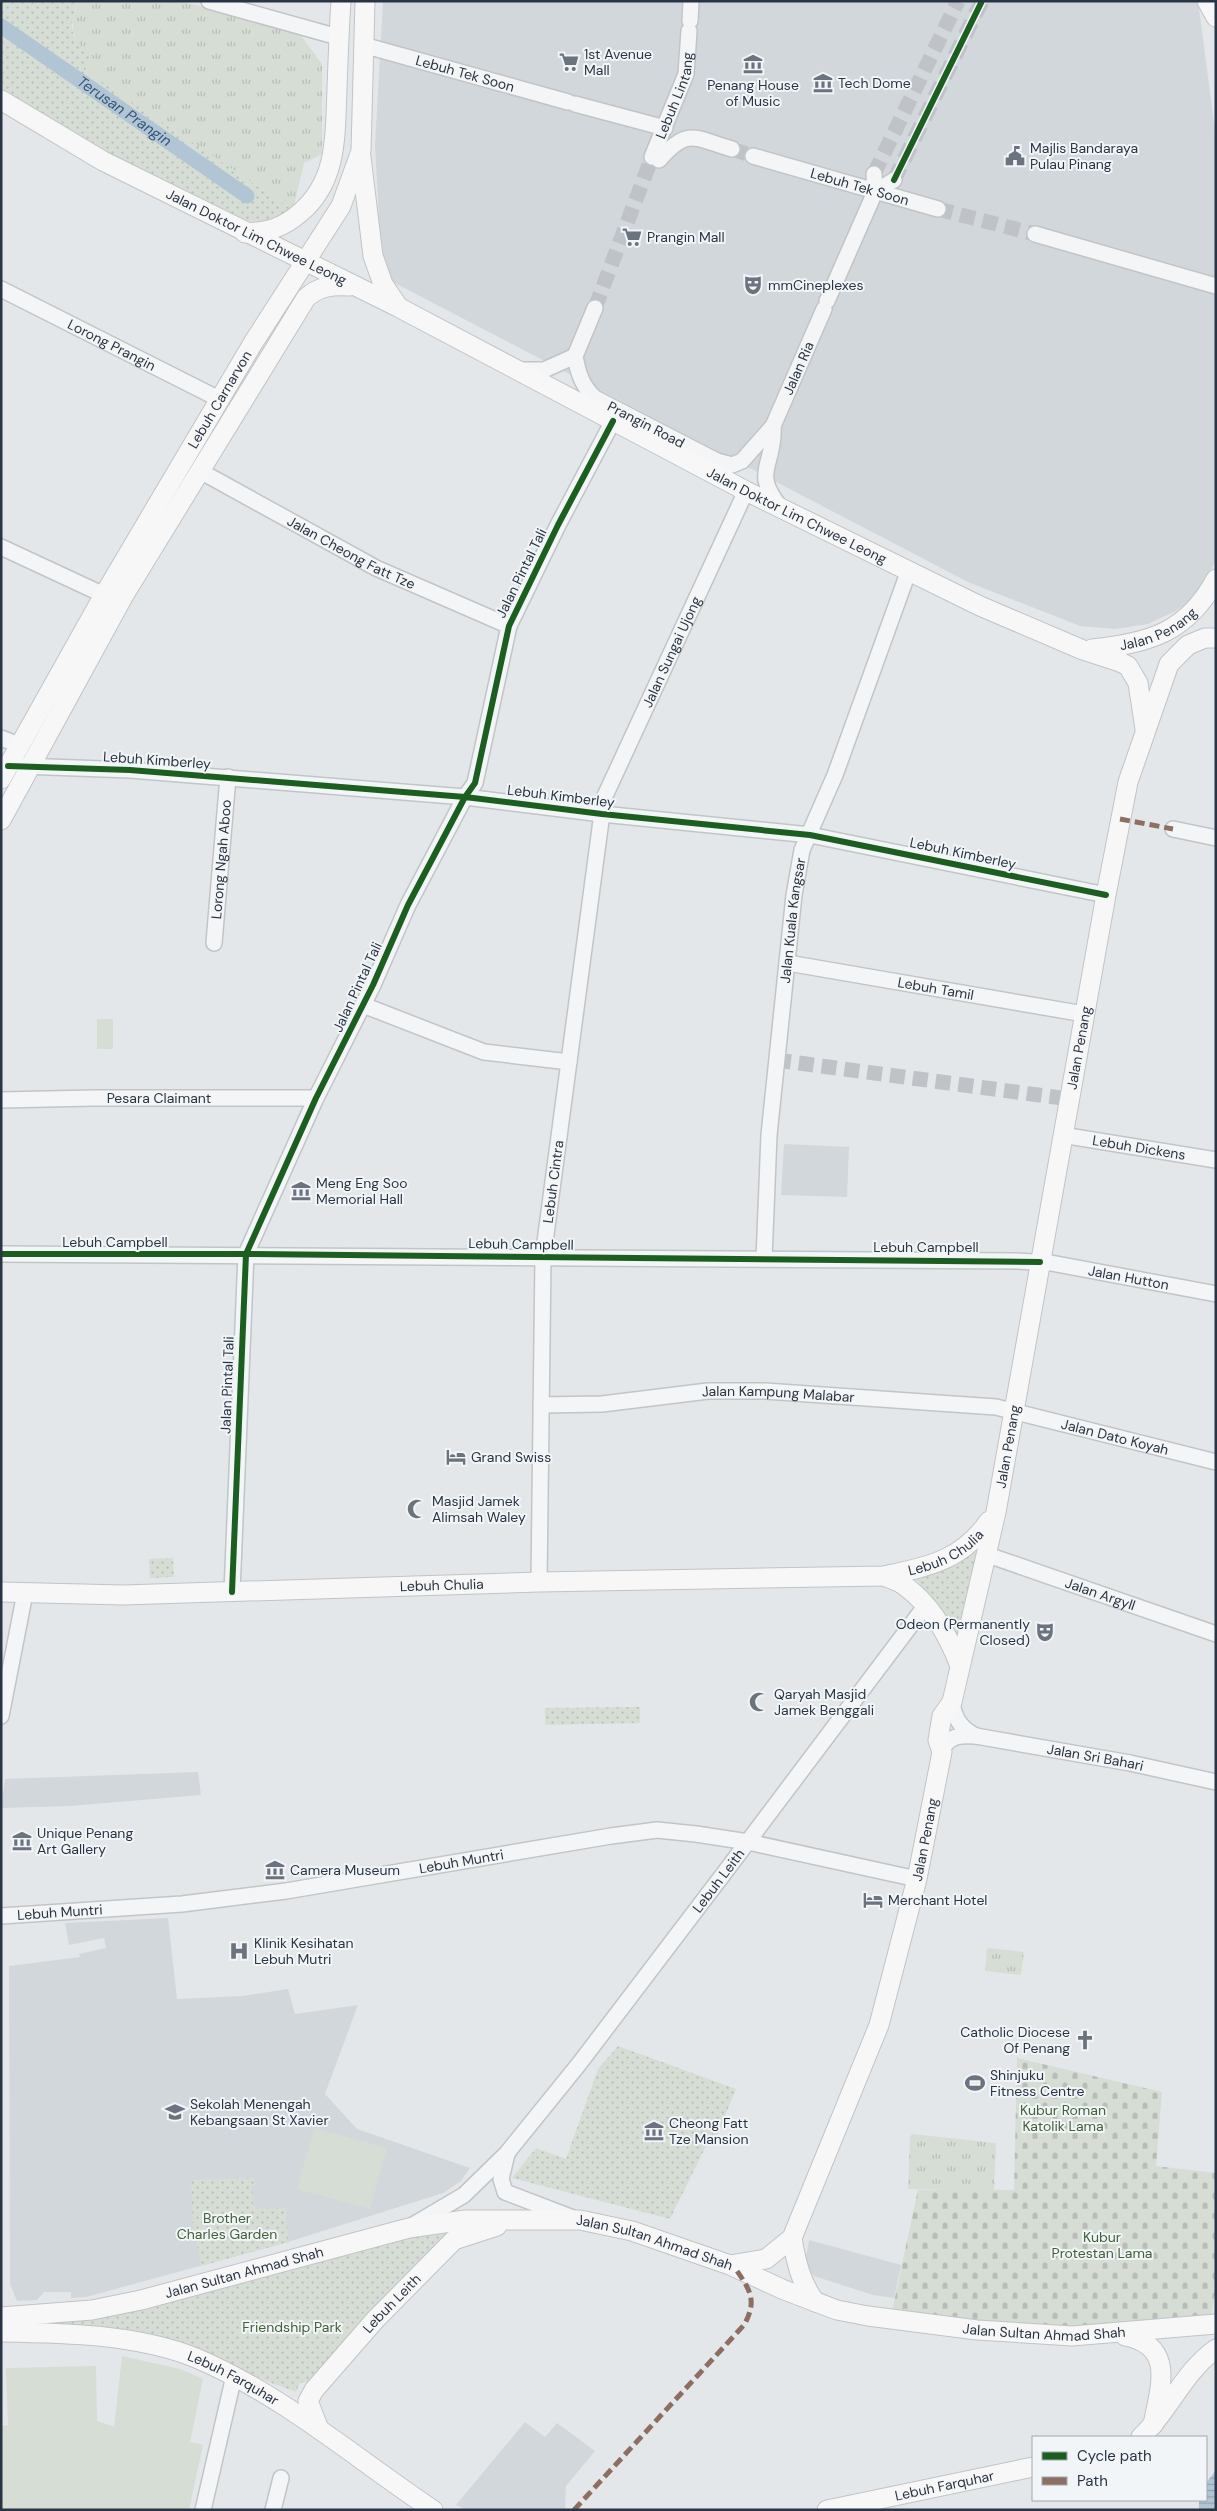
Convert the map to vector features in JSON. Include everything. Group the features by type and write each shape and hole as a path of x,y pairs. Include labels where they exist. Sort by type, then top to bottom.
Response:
{"main road":[{"path":"245,233 267,232 282,226 310,204 328,176 335,148 338,37 341,1"},
{"name":"Lebuh Carnarvon","path":"4,772 104,596 253,343 341,206 361,151 366,1"},
{"path":"1207,1 1216,17"},
{"name":"Jalan Doktor Lim Chwee Leong","path":"1,100 103,161 306,263 398,306 515,370 746,491 980,606 1083,650 1120,662 1133,674 1140,692 1145,729"},
{"path":"361,151 373,256 382,284 398,306"},
{"name":"Lebuh Carnarvon","path":"1,820 124,595 306,298 319,288 356,286"},
{"name":"Jalan Penang","path":"1083,650 1138,643 1162,634 1182,621 1198,606 1216,578"},
{"name":"Jalan Penang","path":"730,2265 766,2259 792,2238 878,2025 917,1878 942,1750 938,1740 942,1716 952,1702 996,1512 1084,1014 1128,782 1169,664 1188,644 1205,638 1216,638"},
{"name":"Lebuh Chulia","path":"1,1592 123,1595 539,1582 884,1576 932,1566 948,1559 977,1539 996,1512"},
{"name":"Lebuh Chulia","path":"884,1576 904,1585 926,1605 943,1630 960,1666"},
{"name":"Jalan Sultan Ahmad Shah","path":"1,2317 92,2310 184,2290 409,2228 465,2220 580,2220 632,2231 730,2265 737,2271 837,2310 868,2316 955,2328 1072,2336 1216,2324"},
{"name":"Lebuh Leith","path":"319,2429 309,2407 309,2396 394,2300 454,2240 522,2220"},
{"path":"792,2238 806,2290 816,2302"},
{"name":"Lebuh Farquhar","path":"1,2332 122,2340 195,2358 234,2376 319,2429 433,2510"},
{"path":"1114,2334 1147,2342 1159,2356 1161,2368 1159,2392 1147,2431"},
{"path":"1147,2431 1196,2364 1216,2348"},
{"name":"Lebuh Farquhar","path":"827,2510 1032,2466"}],"street":[{"path":"209,1 338,37"},
{"name":"Lebuh Lintang","path":"691,1 686,74 655,158 685,137 695,138 732,149"},
{"name":"Lebuh Tek Soon","path":"363,46 665,128"},
{"name":"Lebuh Tek Soon","path":"753,156 938,209"},
{"name":"Jalan Ria","path":"742,461 773,426 875,192 874,174"},
{"path":"875,192 894,180"},
{"path":"1035,234 1216,286"},
{"name":"Lorong Prangin","path":"1,289 221,400"},
{"path":"575,356 595,308"},
{"name":"Jalan Doktor Lim Chwee Leong","path":"515,370 533,372 544,370 575,356"},
{"name":"Prangin Road","path":"575,356 578,372 587,391 595,398 717,462 732,465 742,461"},
{"name":"Jalan Pintal Tali","path":"232,1592 246,1254 316,1098 363,1005 408,906 465,797 475,783 509,626 558,525 613,421"},
{"name":"Jalan Ria","path":"773,426 774,442 764,473 765,481 782,509"},
{"name":"Jalan Cheong Fatt Tze","path":"200,471 376,568 509,626"},
{"name":"Jalan Sungai Ujong","path":"602,814 605,792 746,491"},
{"path":"1,547 104,596"},
{"name":"Jalan Kuala Kangsar","path":"764,1258 769,1135 794,895 802,850 835,775 909,570"},
{"path":"1,738 19,745"},
{"name":"Lebuh Kimberley","path":"4,772 29,766 121,769 228,777 465,797 602,814 810,835 1106,896"},
{"name":"Lorong Ngah Aboo","path":"214,943 228,777"},
{"name":"Lebuh Cintra","path":"539,1582 543,1257 602,814"},
{"path":"1173,829 1216,838"},
{"name":"Lebuh Tamil","path":"788,964 1084,1014"},
{"path":"363,1005 484,1052 569,1062"},
{"name":"Pesara Claimant","path":"1,1100 316,1098"},
{"name":"Lebuh Dickens","path":"1062,1136 1216,1160"},
{"name":"Lebuh Campbell","path":"1,1254 246,1254 1040,1262"},
{"name":"Jalan Hutton","path":"1040,1262 1216,1294"},
{"name":"Jalan Kampung Malabar","path":"541,1405 602,1404 708,1391 765,1390 1014,1410"},
{"name":"Jalan Dato Koyah","path":"1014,1410 1216,1462"},
{"name":"Jalan Argyll","path":"985,1554 1216,1634"},
{"path":"1,1716 25,1593"},
{"name":"Lebuh Leith","path":"409,2228 464,2194 507,2153 601,2036 926,1605"},
{"path":"952,1702 953,1711 960,1724 976,1736"},
{"name":"Jalan Sri Bahari","path":"942,1750 952,1738 976,1736 1130,1763 1216,1782"},
{"name":"Lebuh Muntri","path":"1,1916 154,1906 286,1891 611,1836 657,1830 748,1842 917,1878"},
{"name":"Lebuh Leith","path":"507,2153 501,2173 502,2187 505,2192 580,2220"},
{"path":"203,2510 234,2376"},
{"path":"273,2510 281,2478"}],"shaded area":[{"path":"383,1 1198,1 1216,138 1216,560 1203,587 1191,600 1176,611 1148,624 1115,629 1080,626 968,582 391,281 381,257 375,145"},
{"path":"784,1144 849,1147 847,1197 781,1195"},
{"path":"198,1772 201,1795 70,1806 1,1808 5,1779"},
{"name":"Sekolah Menengah Kebangsaan St Xavier","path":"168,1918 177,1999 242,1996 288,1989 295,2014 358,2005 325,2094 357,2129 470,2168 461,2181 443,2193 288,2242 86,2297 71,2298 71,2292 44,2292 37,2300 17,2301 10,2284 9,1966 80,1957 79,1954 106,1948 104,1938 69,1945 65,1923"},
{"path":"809,2240 901,2265 894,2298 873,2295 814,2276 808,2270 805,2262"},
{"path":"525,2422 545,2437 557,2423 595,2451 566,2486 565,2510 467,2510 456,2505"}],"green space":[{"path":"1,1 79,1 73,17 73,31 78,43 91,55 84,64 83,69 293,210 281,222 239,221 117,161 1,91"},
{"path":"79,1 181,1 299,33 322,64 322,154 304,163 293,210 83,69 84,64 73,31 73,18"},
{"path":"97,1019 113,1019 113,1049 97,1049"},
{"path":"971,1551 976,1551 979,1554 959,1635 956,1637 932,1598 915,1578"},
{"path":"173,1558 174,1577 150,1578 149,1559"},
{"path":"640,1707 640,1723 545,1725 545,1708"},
{"path":"987,1948 1024,1952 1021,1975 985,1971"},
{"path":"618,2046 736,2089 714,2143 708,2142 670,2219 512,2178 536,2148 566,2159 598,2069"},
{"name":"Kubur Protestan Lama","path":"1017,2058 1162,2092 1156,2166 1216,2173 1216,2287 1210,2323 1133,2329 1012,2326 892,2311 918,2190 1014,2190"},
{"path":"314,2128 387,2148 370,2209 297,2189"},
{"path":"912,2134 996,2143 994,2191 908,2189 910,2137"},
{"name":"Brother Charles Garden","path":"255,2178 255,2186 252,2186 253,2206 256,2206 256,2209 286,2208 288,2242 201,2266 193,2225 191,2180"},
{"name":"Friendship Park","path":"471,2224 324,2377 300,2383 296,2392 236,2370 36,2323"},
{"path":"122,2356 180,2369 203,2379 190,2442 203,2445 189,2510 1,2510 1,2426 8,2425 6,2368 96,2366 97,2421 114,2427"}],"water":[{"path":"1216,2470 1216,2510 1199,2510 1199,2501 1207,2501 1207,2482"}],"waterway":[{"name":"Terusan Prangin","path":"1,26 247,196"}],"tunnel":[{"path":"874,174 958,1"},
{"path":"894,180 982,1"},
{"path":"732,149 753,156"},
{"path":"595,308 652,157"},
{"path":"938,209 1035,234"},
{"path":"776,1060 1069,1099"}],"marked path":[{"path":"1120,819 1173,829"},
{"path":"574,2510 744,2325 750,2310 751,2297 737,2271"}],"cycle path":[{"path":"894,180 982,1"},
{"path":"232,1592 246,1254 316,1098 373,985 408,905 465,797 475,783 509,626 558,525 613,421"},
{"path":"8,766 130,770 465,797 602,814 810,835 1106,895"},
{"path":"1,1254 246,1254 1040,1262"}],"place":[{"name":"1st Avenue Mall","path":"569,62"},
{"name":"Penang House of Music","path":"753,64"},
{"name":"Tech Dome","path":"823,83"},
{"name":"Majlis Bandaraya Pulau Pinang","path":"1015,156"},
{"name":"Prangin Mall","path":"632,237"},
{"name":"mmCineplexes","path":"753,285"},
{"name":"Meng Eng Soo Memorial Hall","path":"301,1191"},
{"name":"Grand Swiss","path":"456,1457"},
{"name":"Masjid Jamek Alimsah Waley","path":"417,1509"},
{"name":"Odeon (Permanently Closed)","path":"1045,1632"},
{"name":"Qaryah Masjid Jamek Benggali","path":"759,1702"},
{"name":"Unique Penang Art Gallery","path":"22,1841"},
{"name":"Camera Museum","path":"275,1870"},
{"name":"Merchant Hotel","path":"873,1900"},
{"name":"Klinik Kesihatan Lebuh Mutri","path":"239,1951"},
{"name":"Catholic Diocese Of Penang","path":"1085,2040"},
{"name":"Shinjuku Fitness Centre","path":"975,2083"},
{"name":"Sekolah Menengah Kebangsaan St Xavier","path":"175,2112"},
{"name":"Cheong Fatt Tze Mansion","path":"654,2131"}],"park label":[{"name":"Kubur Roman Katolik Lama","path":"1063,2118"}]}
